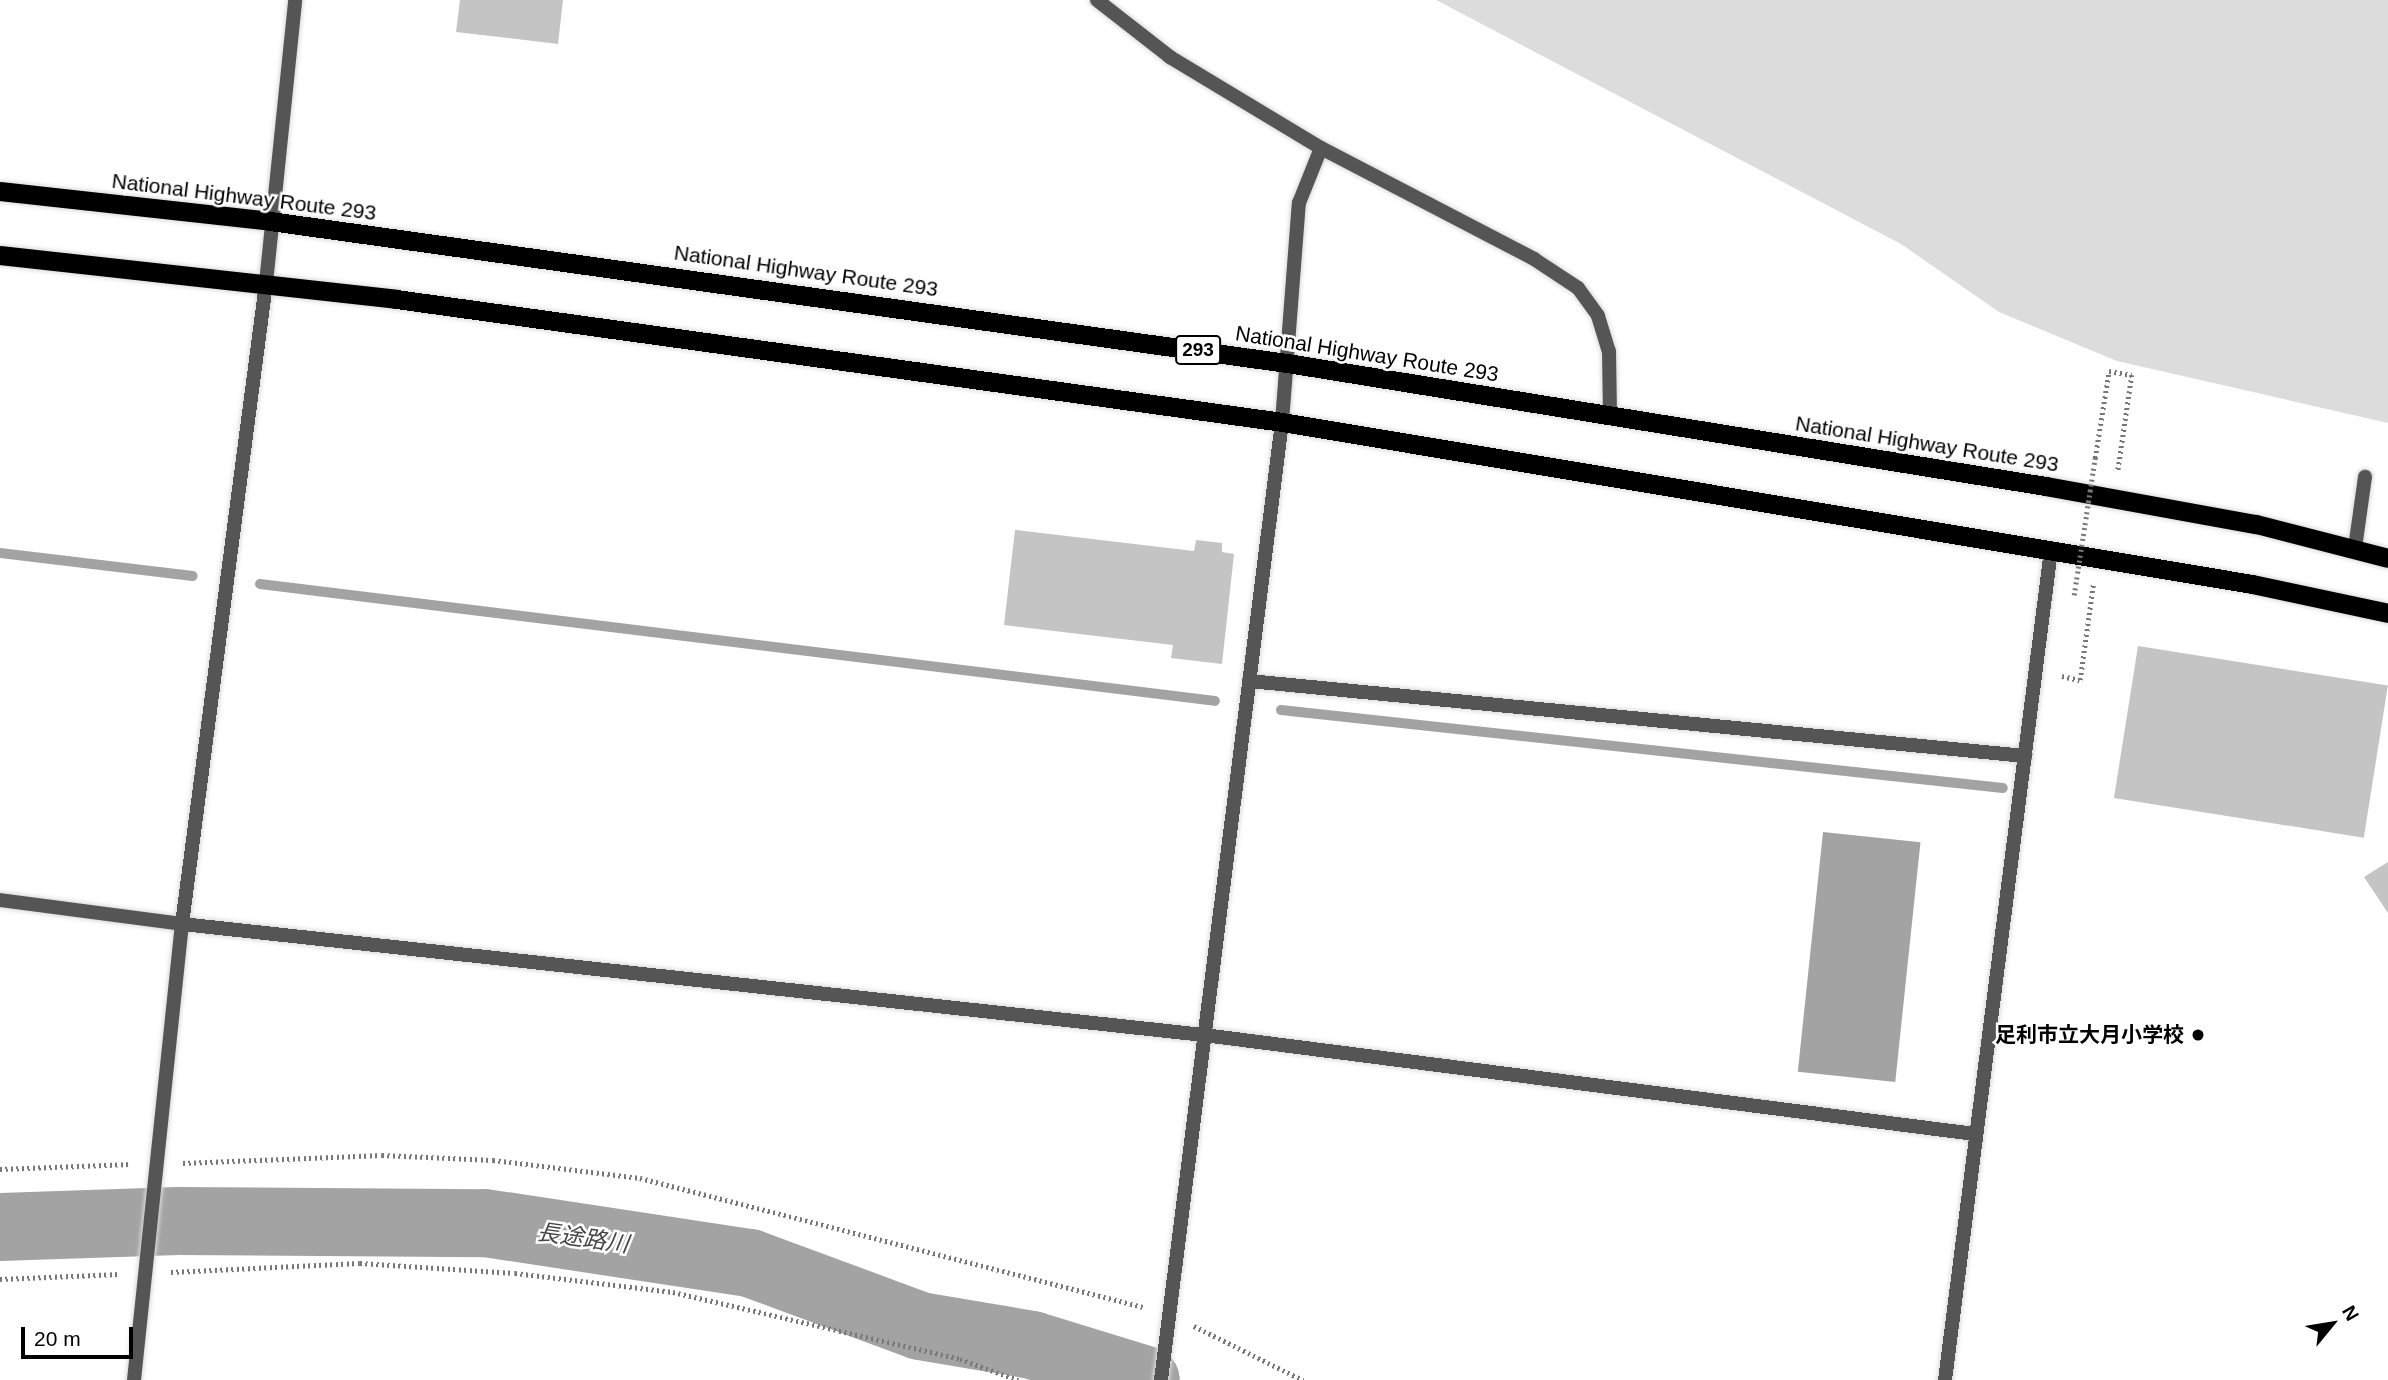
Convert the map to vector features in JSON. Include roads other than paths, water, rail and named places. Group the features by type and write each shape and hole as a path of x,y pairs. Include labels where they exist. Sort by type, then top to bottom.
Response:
{"highway":[{"name":"National Highway Route 293","path":"0,191 270,221 1287,363 2046,486 2256,524 2388,558"},
{"path":"0,255 266,283 859,360 1282,422 2252,584 2388,613"}],"street":[{"path":"134,1380 182,924 266,283 270,221 295,0"},
{"path":"1097,0 1170,57 1321,148 1534,259 1578,289 1598,316 1609,351 1610,416"},
{"path":"1161,1380 1282,422 1299,204 1321,148"},
{"path":"2355,548 2365,477"},
{"path":"1945,1380 2051,550"},
{"path":"1249,681 2025,756"},
{"path":"0,900 182,924 1205,1035 1975,1134"}],"waterway":[{"path":"0,553 193,576"},
{"path":"260,584 1215,701"},
{"path":"1281,710 2003,788"},
{"name":"長途路川","path":"0,1227 178,1221 485,1223 750,1263 920,1326 1032,1345 1146,1380"}],"place":[{"name":"足利市立大月小学校","path":"2198,1035"}]}
